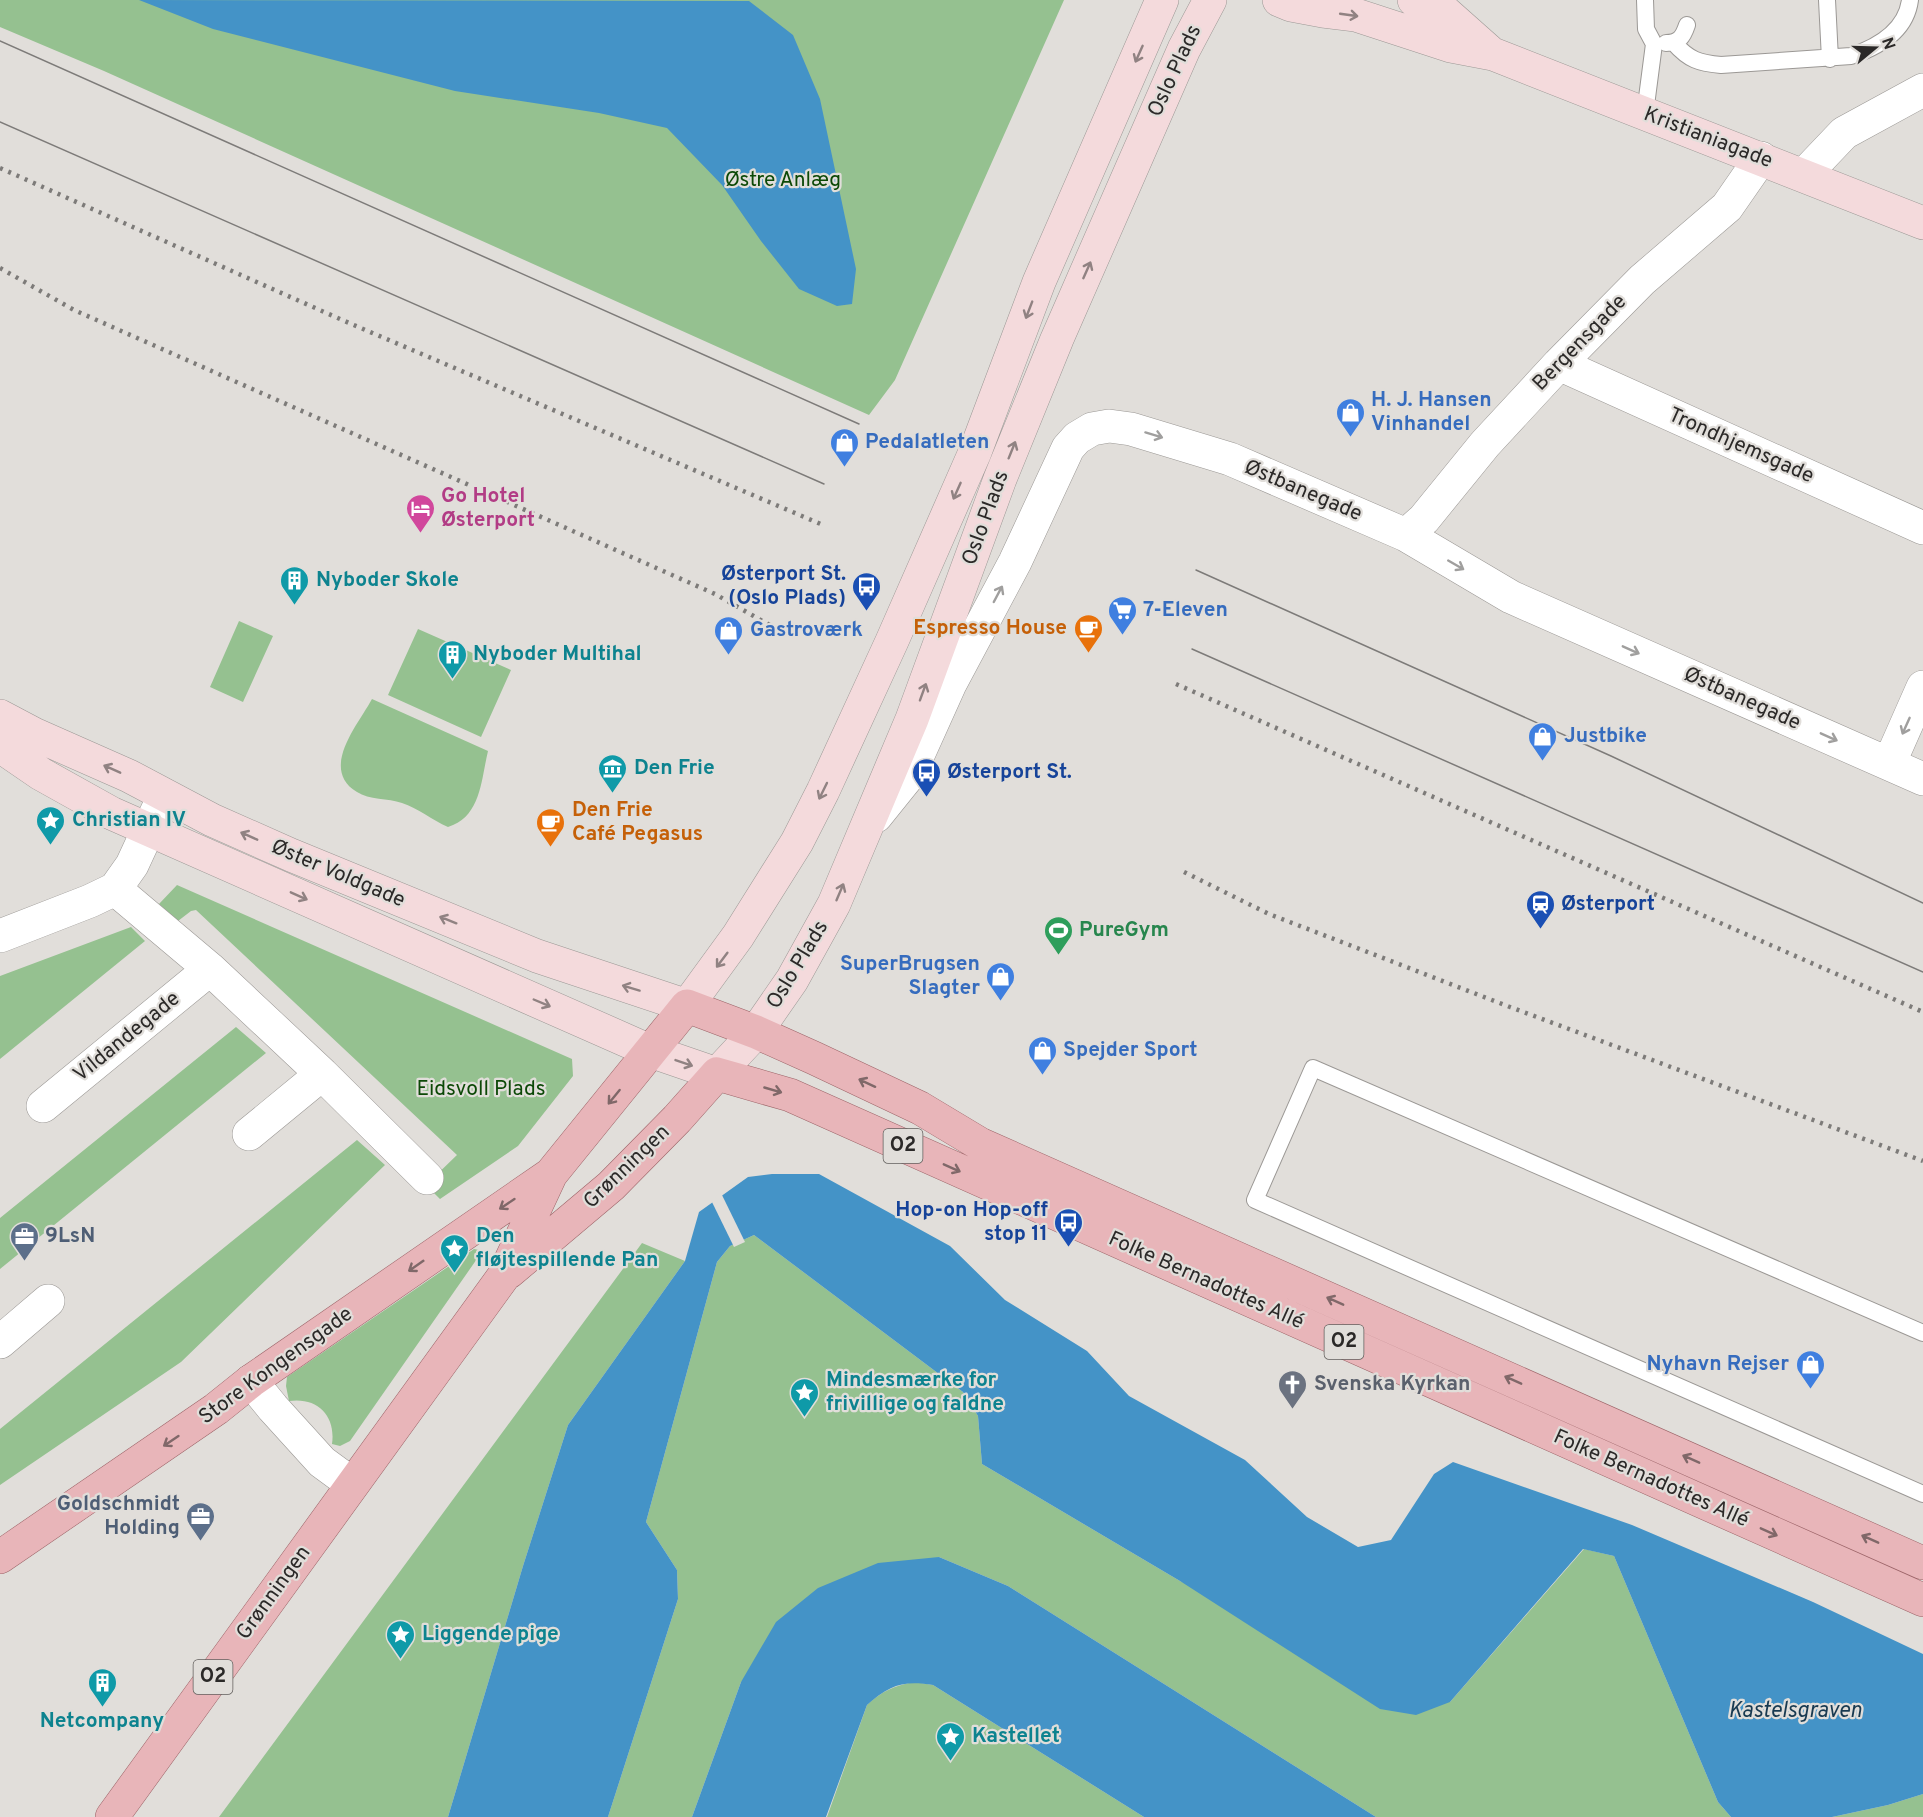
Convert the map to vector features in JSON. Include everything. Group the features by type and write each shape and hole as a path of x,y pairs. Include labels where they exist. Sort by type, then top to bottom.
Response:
{"main road":[{"name":"O2","path":"650,1051 687,1006 756,1032"},
{"name":"Folke Bernadottes Allé","path":"756,1032 920,1108 980,1144 1923,1563"},
{"name":"Grønningen","path":"112,1817 503,1277 551,1174 650,1051"},
{"name":"Folke Bernadottes Allé","path":"717,1074 790,1095 1923,1600"},
{"name":"Grønningen","path":"503,1277 611,1186 677,1119 717,1074"},
{"name":"Store Kongensgade","path":"0,1557 551,1174"}],"street":[{"name":"Oslo Plads","path":"687,1006 738,936 797,842 823,790 888,650 975,452 1039,282 1162,0"},
{"name":"Oslo Plads","path":"717,1074 756,1032 792,980 834,904 915,711 1000,479 1057,339 1184,49 1210,0"},
{"name":"Kristianiagade","path":"1279,0 1291,5 1356,15 1451,46 1493,54 1923,223"},
{"name":"Kristianiagade","path":"1414,0 1446,13 1493,54"},
{"path":"1804,175 1844,133 1923,90"},
{"name":"Bergensgade","path":"1406,535 1424,519 1485,444 1559,364 1642,280 1727,207 1761,158"},
{"name":"Trondhjemsgade","path":"1559,364 1923,528"},
{"name":"Østbanegade","path":"867,828 909,775 950,684 1015,562 1068,448 1077,438 1092,429 1109,426 1131,429 1230,459 1406,535 1511,597 1923,779"},
{"path":"1889,764 1923,687"},
{"name":"Øster Voldgade","path":"0,724 34,734 129,776 212,820 273,847 537,956 687,1006"},
{"name":"Øster Voldgade","path":"0,724 41,774 111,813 650,1051 717,1074"},
{"path":"0,936 115,889 132,865 164,796"},
{"path":"115,889 210,969 322,1074 427,1178"},
{"name":"Vildandegade","path":"43,1106 210,969"},
{"path":"249,1134 322,1074"},
{"path":"0,1342 48,1301"},
{"path":"251,1381 322,1462 352,1484"}],"lane":[{"path":"1645,0 1646,29 1654,44 1645,113"},
{"path":"1827,0 1830,59"},
{"path":"1674,43 1686,56 1704,63 1721,65 1851,56 1871,50 1889,38 1901,24 1910,6 1910,0"},
{"path":"1654,44 1674,43 1683,37 1687,25"},
{"path":"1923,1333 1313,1068 1255,1200 1923,1494"}],"green space":[{"name":"Østre Anlæg","path":"0,0 1064,0 895,380 869,415 104,71 0,27"},
{"path":"239,621 273,636 243,702 210,687"},
{"path":"418,629 511,670 481,737 388,695"},
{"path":"372,699 488,751 478,796 467,815 459,822 448,827 408,805 362,795 346,782 341,771 341,759 351,734"},
{"name":"Eidsvoll Plads","path":"177,885 572,1059 573,1076 518,1146 440,1199 426,1185 457,1155 196,910 178,921 159,904"},
{"path":"131,927 145,941 0,1059 0,976"},
{"path":"236,1027 266,1053 0,1269 0,1218"},
{"path":"357,1140 385,1165 181,1362 0,1485 0,1429"},
{"path":"754,1235 963,1392 978,1416 982,1464 1180,1581 1450,1702 1584,1549 1614,1556 1718,1802 1731,1817 1376,1817 1008,1586 939,1557 741,1682 692,1817 608,1817 678,1599 677,1570 646,1522 717,1262 730,1246"},
{"path":"642,1243 685,1261 568,1425 448,1817 219,1817"},
{"path":"474,1249 479,1250 479,1256 350,1441 340,1446 332,1444 328,1417 323,1410 309,1402 289,1401 287,1377"},
{"name":"Kastellet","path":"915,1682 933,1685 1144,1817 827,1817 867,1705 889,1689"},
{"path":"1923,1794 1923,1817 1832,1817 1888,1805"}],"water":[{"path":"139,0 749,1 793,35 820,99 856,269 852,304 837,306 799,289 761,241 722,185 667,128 599,113 455,91 213,29"},
{"name":"Kastelsgraven","path":"772,1174 819,1174 950,1246 1005,1300 1087,1351 1129,1396 1245,1460 1307,1517 1358,1547 1391,1540 1434,1474 1453,1462 1632,1525 1813,1602 1923,1654 1923,1794 1888,1805 1832,1817 1731,1817 1718,1802 1614,1556 1583,1549 1450,1702 1416,1715 1380,1709 1180,1581 982,1464 978,1416 963,1392 754,1235 730,1246 717,1262 646,1522 677,1570 678,1599 608,1817 448,1817 568,1425 685,1261 699,1212 748,1177"},
{"path":"939,1557 1008,1586 1376,1817 1144,1817 933,1685 914,1683 890,1689 867,1705 826,1817 692,1817 741,1682 776,1622 818,1588 878,1563"}],"pier":[{"path":"721,1193 745,1242 734,1247 711,1200"}],"tram line":[{"path":"0,41 859,424"},
{"path":"0,122 824,484"},
{"path":"1196,570 1611,756 1923,903"},
{"path":"1192,649 1923,972"}],"railway":[{"path":"0,168 349,323 823,525"},
{"path":"0,268 74,310 715,594 773,627"},
{"path":"1176,684 1923,1012"},
{"path":"1184,872 1269,914 1510,1007 1923,1161"}],"place":[{"name":"H. J. Hansen Vinhandel","path":"1350,438"},
{"name":"Pedalatleten","path":"844,468"},
{"name":"Go Hotel Østerport","path":"420,534"},
{"name":"Nyboder Skole","path":"295,606"},
{"name":"Østerport St. (Oslo Plads)","path":"867,612"},
{"name":"7-Eleven","path":"1122,636"},
{"name":"Espresso House","path":"1088,654"},
{"name":"Gastroværk","path":"729,656"},
{"name":"Nyboder Multihal","path":"452,680"},
{"name":"Justbike","path":"1543,762"},
{"name":"Den Frie","path":"613,794"},
{"name":"Østerport St.","path":"926,798"},
{"name":"Christian IV","path":"51,846"},
{"name":"Den Frie Café Pegasus","path":"551,848"},
{"name":"Østerport","path":"1540,930"},
{"name":"PureGym","path":"1058,956"},
{"name":"SuperBrugsen Slagter","path":"1001,1002"},
{"name":"Spejder Sport","path":"1042,1076"},
{"name":"Hop-on Hop-off stop 11","path":"1069,1248"},
{"name":"9LsN","path":"24,1262"},
{"name":"Den fløjtespillende Pan","path":"455,1274"},
{"name":"Nyhavn Rejser","path":"1810,1390"},
{"name":"Svenska Kyrkan","path":"1293,1410"},
{"name":"Mindesmærke for frivillige og faldne","path":"805,1418"},
{"name":"Goldschmidt Holding","path":"201,1542"},
{"name":"Liggende pige","path":"401,1660"},
{"name":"Netcompany","path":"102,1708"},
{"name":"Kastellet","path":"951,1762"}]}
